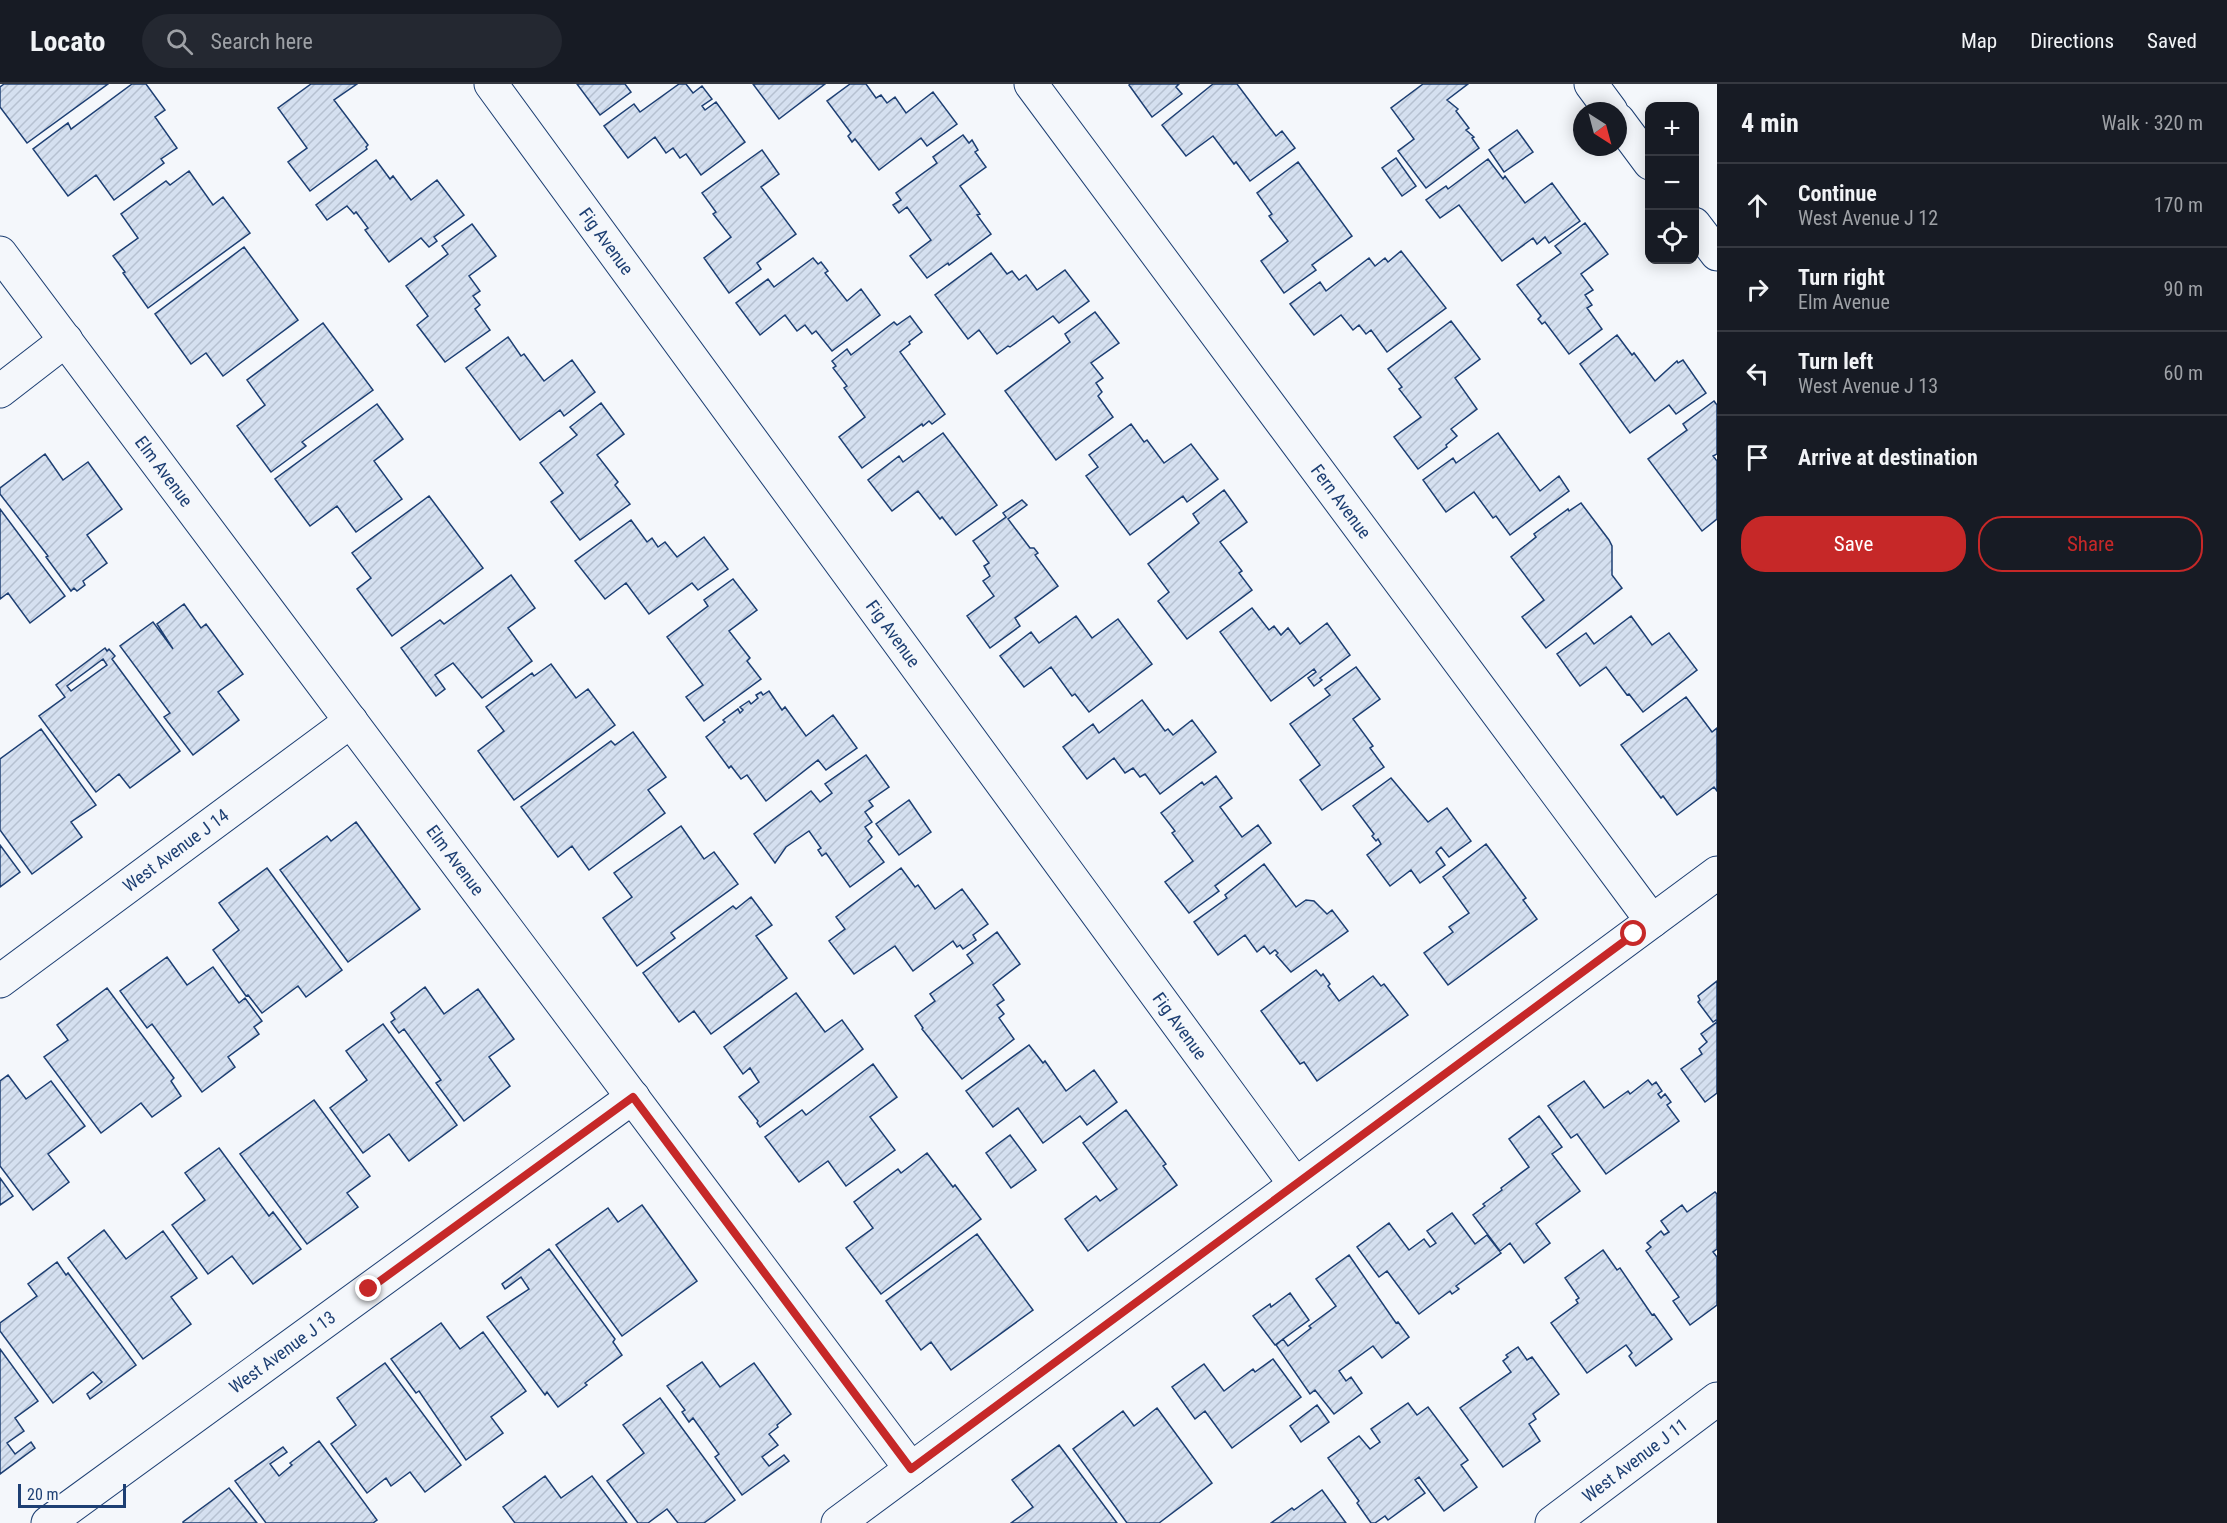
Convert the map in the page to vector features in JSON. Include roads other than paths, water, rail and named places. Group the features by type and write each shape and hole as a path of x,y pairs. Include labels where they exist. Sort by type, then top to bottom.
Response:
{"street":[{"name":"Fig Avenue","path":"491,84 1295,1184"},
{"name":"Fern Avenue","path":"1032,84 1652,921"},
{"path":"1591,84 1604,102"},
{"path":"1627,132 1645,156"},
{"path":"1699,229 1717,254"},
{"name":"Elm Avenue","path":"0,253 911,1469"},
{"path":"0,391 66,340"},
{"name":"West Avenue J 14","path":"0,981 351,721"},
{"path":"838,1523 1717,873"},
{"name":"West Avenue J 13","path":"48,1523 633,1097"},
{"name":"West Avenue J 11","path":"1552,1523 1717,1399"}]}
